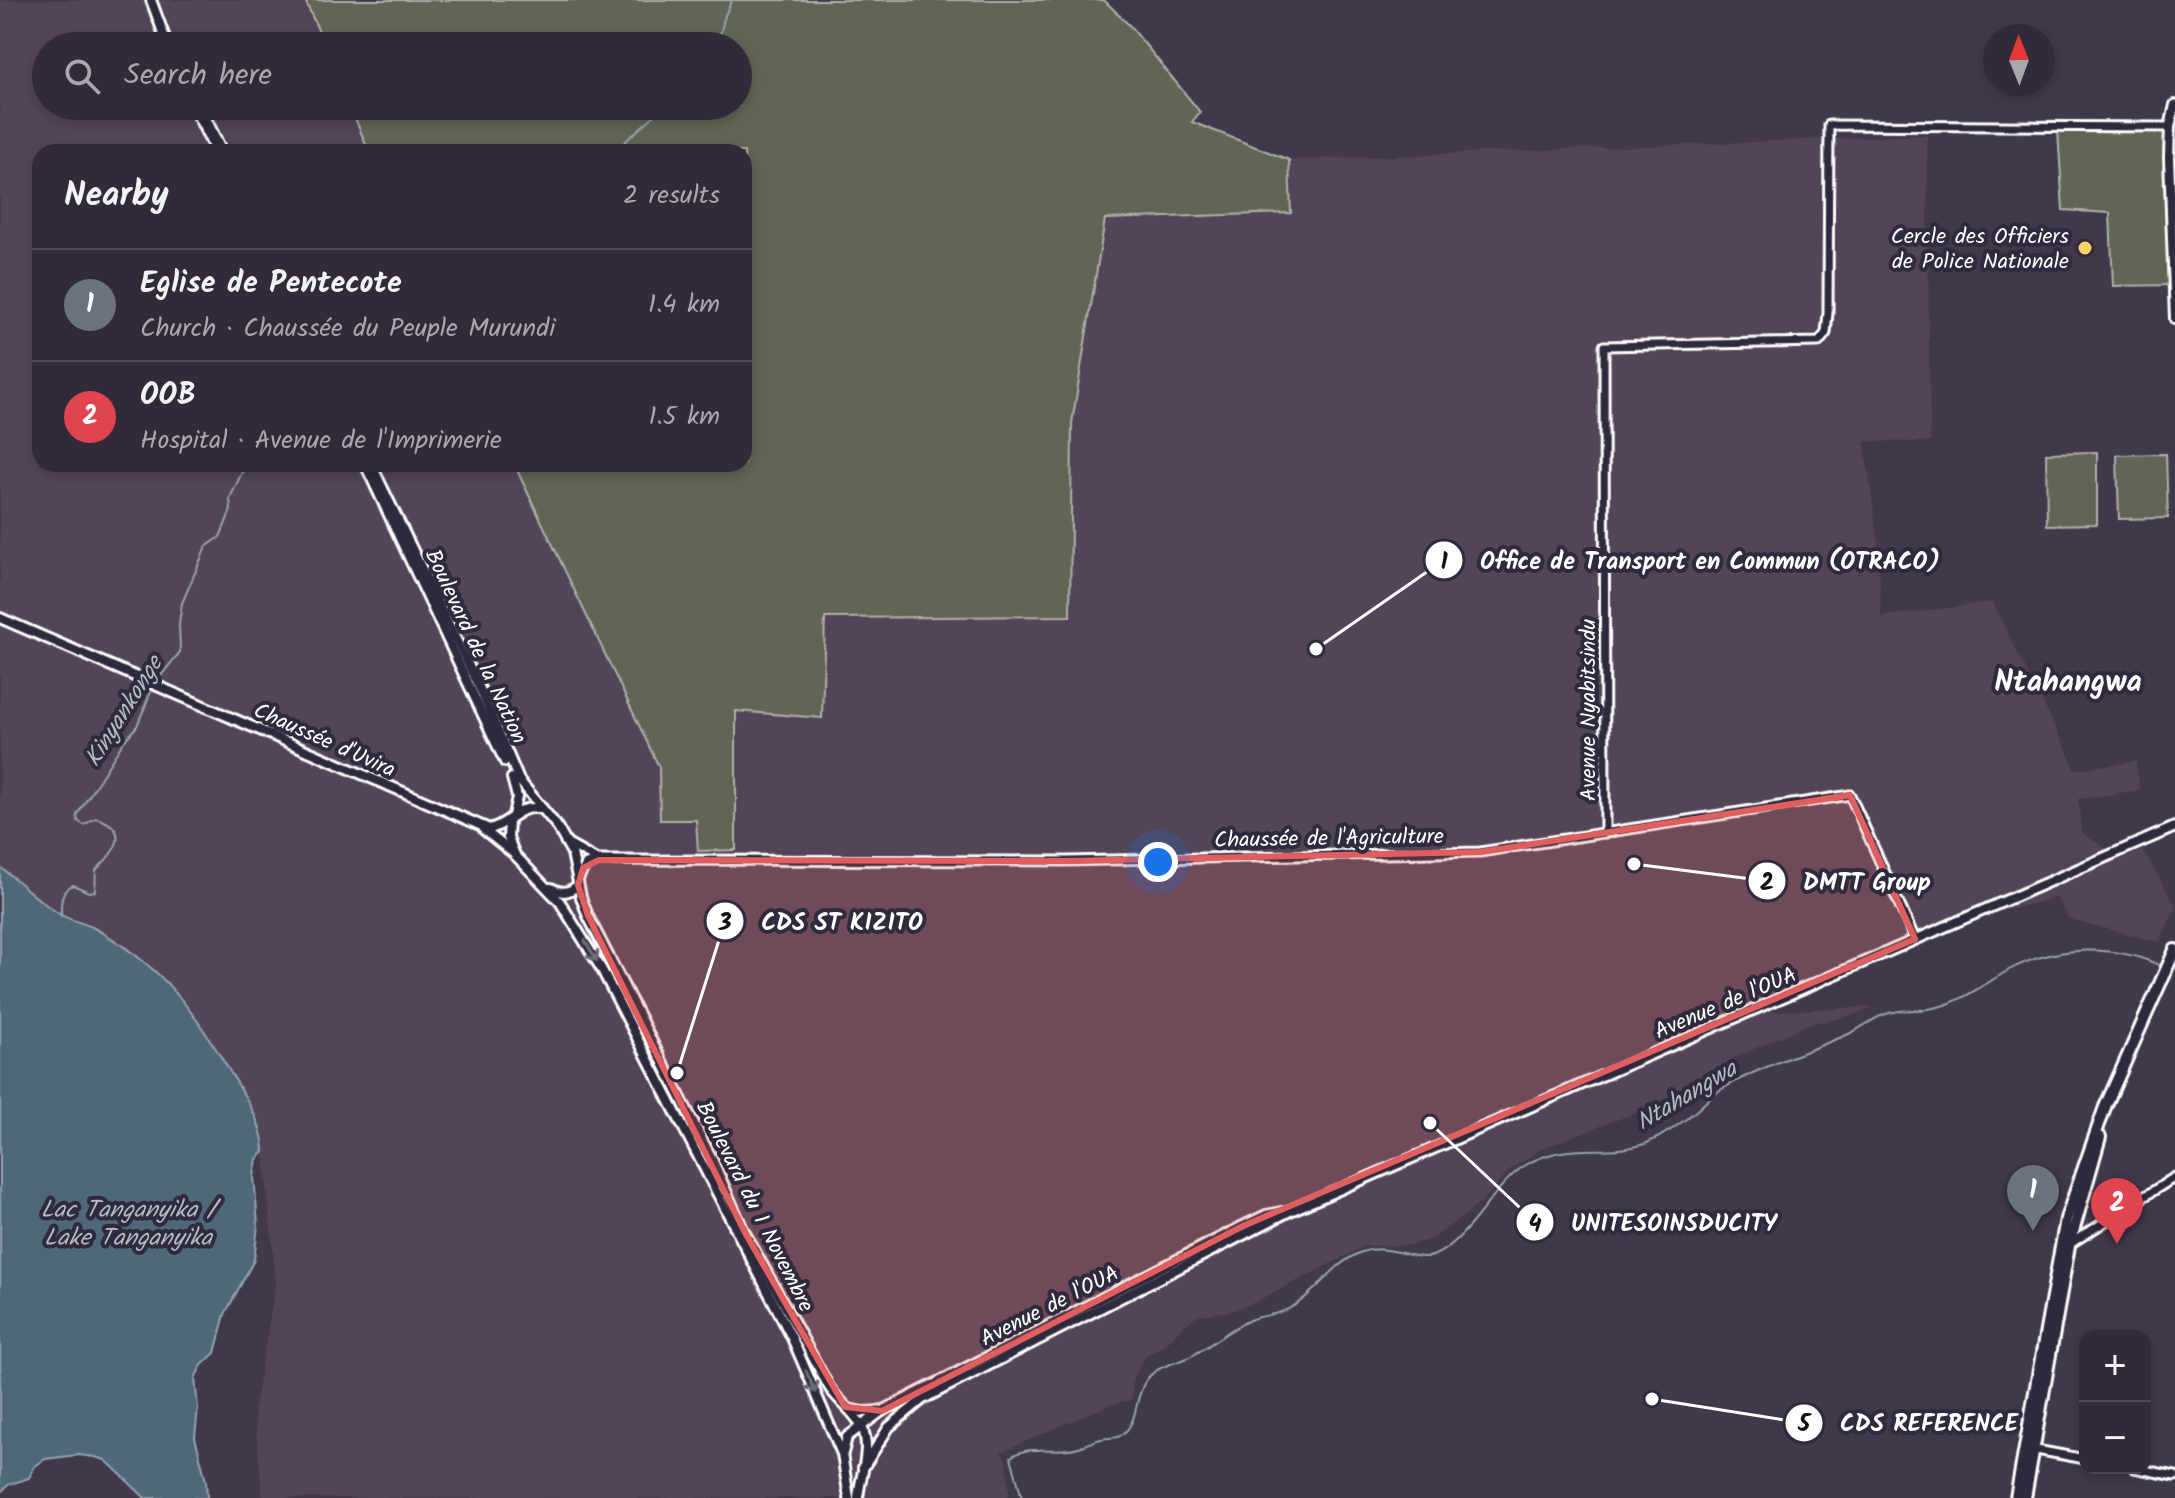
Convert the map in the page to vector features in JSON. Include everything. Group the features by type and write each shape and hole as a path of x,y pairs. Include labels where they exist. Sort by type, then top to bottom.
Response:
{"highway":[{"path":"2016,1498 2030,1449 2069,1246 2101,1133 2174,958"},
{"path":"2025,1498 2066,1219 2095,1131 2164,985"}],"main road":[{"path":"154,0 166,32"},
{"path":"2175,105 2170,127 2169,157 2175,319"},
{"path":"200,120 212,144"},
{"path":"207,120 218,144"},
{"name":"Boulevard de la Nation","path":"369,472 513,772 542,809"},
{"name":"Boulevard de la Nation","path":"375,472 481,691 513,772 517,797 511,818"},
{"name":"Chaussée d'Uvira","path":"0,618 476,824 515,855"},
{"path":"476,824 495,828 526,808 542,809"},
{"name":"Boulevard du 1 Novembre","path":"542,809 568,844 588,916 711,1157 784,1312 844,1459 849,1498"},
{"path":"511,818 508,838 515,855"},
{"name":"Avenue de l'OUA","path":"863,1468 889,1427 923,1399 1245,1229 1266,1215 1290,1211 2175,827"},
{"name":"Boulevard du 1 Novembre","path":"515,855 548,886 602,970 784,1312 829,1387 862,1426"},
{"path":"548,886 562,892 578,881"},
{"path":"652,1067 663,1061"},
{"name":"Avenue de l'OUA","path":"844,1459 847,1437 882,1411 1245,1229"},
{"path":"845,1407 863,1412 882,1411"},
{"path":"858,1498 866,1450 862,1426"},
{"path":"844,1459 853,1470 863,1468"}],"street":[{"name":"Avenue Nyabitsindu","path":"1605,833 1604,346 1819,342 1826,333 1828,313 1829,125 2170,127"},
{"name":"Chaussée de l'Agriculture","path":"568,844 599,860 1067,861 1381,856 1480,852 1850,795 1915,939"},
{"path":"578,881 586,864 599,860"},
{"path":"2059,1253 2175,1177"},
{"path":"2030,1449 2079,1458"},
{"path":"2151,1471 2175,1476"}],"highlighted area":[{"path":"1850,795 1915,939 1243,1226 882,1411 845,1407 744,1231 588,916 578,885 583,868 599,860 1067,861 1480,852"}],"shaded area":[{"path":"0,0 305,0 319,32 32,32 32,120 356,120 366,144 32,144 32,472 518,472 659,767 660,819 696,820 697,847 736,850 736,711 822,718 824,618 1070,616 1072,423 1105,218 1291,213 1289,160 1927,135 1930,442 1864,441 1878,541 1881,617 1992,602 2074,770 2136,761 2140,790 2078,799 2082,833 2107,849 2135,838 2039,887 2141,848 2175,904 2175,909 2159,942 2069,919 2056,897 1941,928 1752,1012 1876,1007 1846,1017 1808,1024 1734,1058 1685,1094 1545,1147 1512,1168 1481,1203 1434,1238 1412,1245 1365,1246 1256,1302 1232,1311 1198,1315 1165,1345 1145,1356 1133,1380 1131,1400 1109,1405 1001,1452 1007,1462 1009,1498 263,1498 254,1408 276,1282 262,1134 222,1060 167,983 147,964 91,927 61,916 37,900 0,867"}],"green space":[{"path":"305,0 1104,0 1131,27 1200,112 1192,122 1289,160 1291,213 1105,219 1072,423 1070,616 825,618 822,718 736,711 736,850 698,851 696,820 660,820 659,767 518,472 752,472 752,144 366,144 356,120 752,120 752,32 319,32"},
{"path":"2163,129 2166,135 2174,285 2113,286 2110,213 2063,210 2058,130"},
{"path":"2097,452 2097,524 2047,525 2046,453"},
{"path":"2166,454 2168,518 2119,519 2117,455"}],"water":[{"name":"Lac Tanganyika / Lake Tanganyika","path":"0,867 50,908 105,934 157,973 205,1031 244,1095 261,1133 264,1152 257,1159 254,1176 258,1225 254,1260 225,1314 215,1353 202,1365 195,1378 198,1408 195,1437 207,1498 145,1498 105,1460 78,1455 45,1459 34,1467 29,1478 8,1485 0,1493"}],"waterway":[{"name":"Kinyankonge","path":"721,32 732,0"},
{"name":"Kinyankonge","path":"622,144 649,120"},
{"name":"Kinyankonge","path":"155,683 180,652 182,603 206,547 220,537 231,510 230,498 242,472"},
{"name":"Kinyankonge","path":"61,916 62,898 66,890 73,885 89,892 95,891 96,870 114,849 117,841 114,828 96,818 84,825 78,821 77,815 137,726 152,689"},
{"name":"Ntahangwa","path":"1022,1498 1011,1457 1032,1450 1061,1450 1120,1436 1132,1422 1144,1384 1159,1369 1191,1356 1245,1322 1290,1308 1357,1254 1379,1250 1420,1257 1435,1255 1459,1237 1512,1175 1540,1158 1555,1153 1617,1149 1647,1143 1679,1124 1719,1091 1753,1073 1851,1033 1886,1014 1948,1004 2009,970 2046,956 2086,950 2106,951 2126,954 2163,967"}],"place":[{"name":"Cercle des Officiers de Police Nationale","path":"2085,248"},
{"name":"Office de Transport en Commun (OTRACO)","path":"1316,649"},
{"name":"DMTT Group","path":"1634,864"},
{"name":"CDS ST KIZITO","path":"677,1073"},
{"name":"UNITESOINSDUCITY","path":"1430,1123"},
{"name":"Eglise de Pentecote","path":"2033,1231"},
{"name":"OOB","path":"2117,1244"},
{"name":"CDS REFERENCE","path":"1652,1399"}],"district":[{"name":"Ntahangwa","path":"2068,681"}]}
